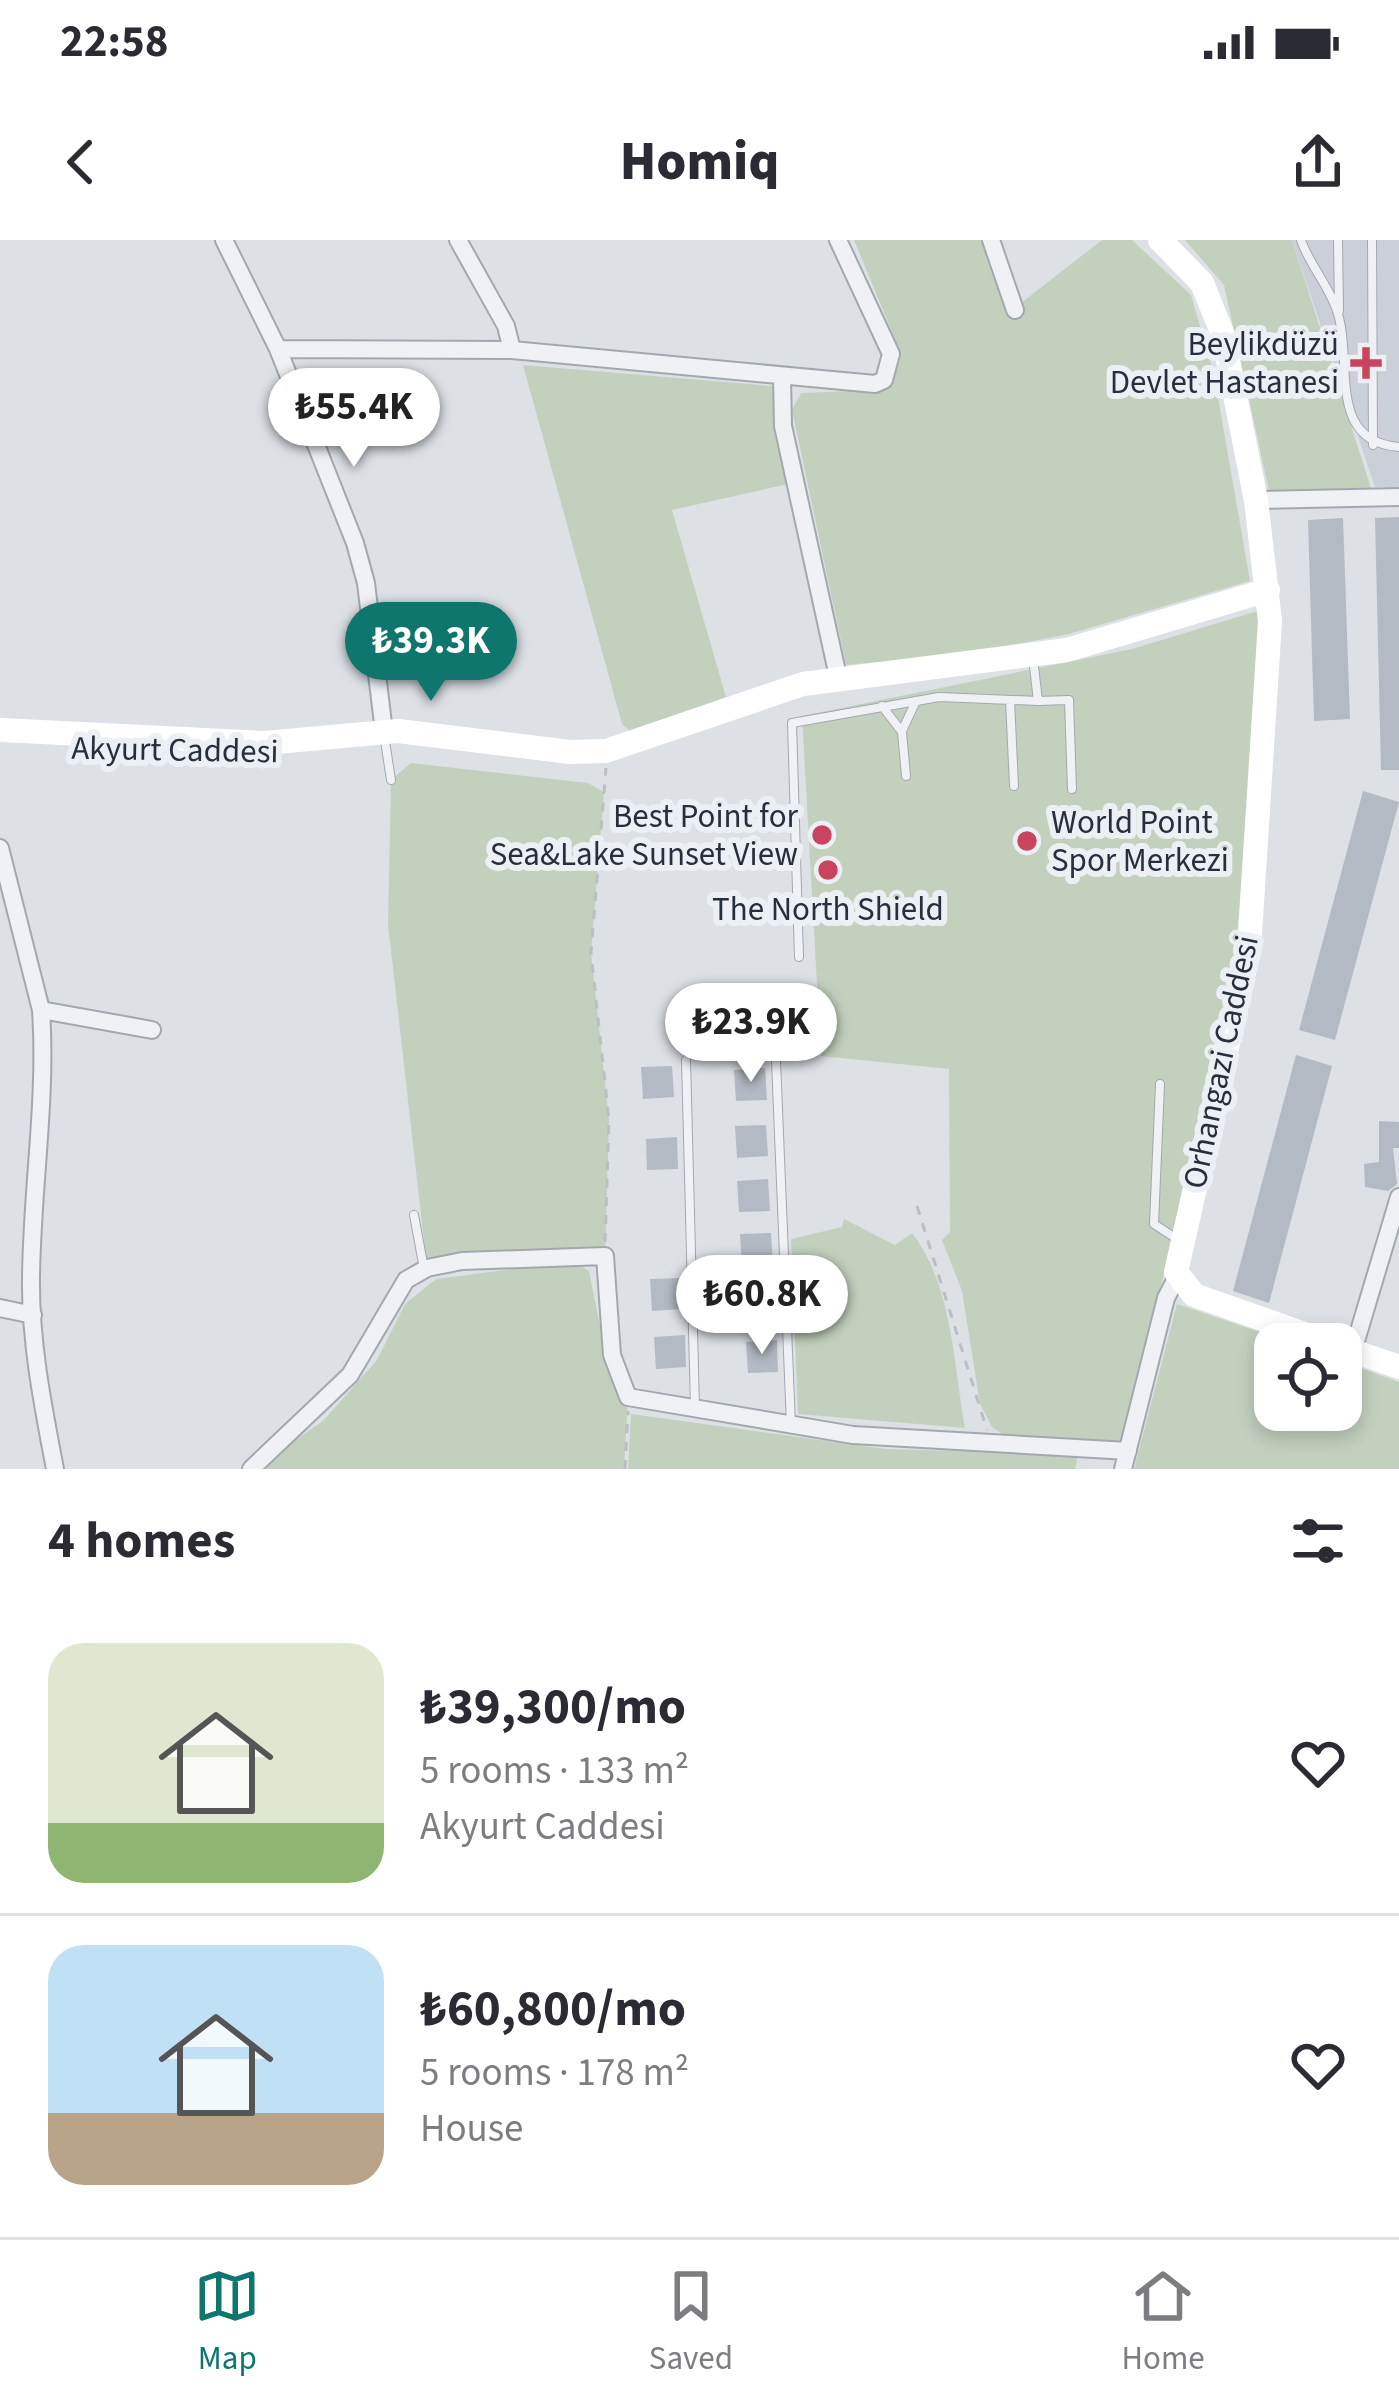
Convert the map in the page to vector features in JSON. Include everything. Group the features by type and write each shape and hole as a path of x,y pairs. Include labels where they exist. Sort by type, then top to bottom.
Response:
{"street":[{"path":"224,240 278,350 355,543 366,584 385,736"},
{"path":"458,240 506,326 512,350"},
{"path":"278,350 512,350 782,379 875,384 890,368 890,354 838,240"},
{"path":"991,240 1016,310"},
{"name":"Orhangazi Caddesi","path":"1125,1460 1166,1298 1178,1277 1181,1242 1249,950 1268,700 1268,590 1256,500 1214,303 1191,269 1160,240"},
{"path":"782,379 783,426 839,681"},
{"path":"1256,500 1399,497"},
{"name":"Akyurt Caddesi","path":"0,748 245,754 385,736 550,759 607,759 839,681 1033,655 1268,590"},
{"name":"Akyurt Caddesi","path":"0,730 265,743 385,736 606,751 758,695 825,679 839,681"},
{"path":"0,730 0,748"},
{"path":"0,848 40,1010 44,1063 34,1184 33,1315 37,1376 56,1469"},
{"path":"40,1010 152,1030"},
{"path":"1351,1323 1399,1197"},
{"path":"251,1469 350,1375 391,1298 424,1270 462,1261 605,1256 612,1355 628,1397 791,1426 1125,1460"},
{"path":"1178,1277 1194,1295 1274,1323"},
{"path":"0,1308 33,1315"},
{"path":"1362,1354 1399,1367"}],"lane":[{"path":"1301,240 1339,313"},
{"path":"1338,240 1339,313 1350,405 1363,438 1372,445 1399,447"},
{"path":"1372,240 1372,445"},
{"path":"1033,655 1038,700"},
{"path":"799,957 788,728 797,720 916,700 1069,700 1072,789"},
{"path":"906,776 902,732 916,700"},
{"path":"1010,700 1014,786"},
{"path":"882,706 902,732"},
{"path":"385,736 391,780"},
{"path":"686,1060 695,1408"},
{"path":"776,1061 791,1426"},
{"path":"1160,1084 1154,1224 1181,1242"},
{"path":"414,1215 424,1270"}],"path":[{"path":"605,1256 609,1120 591,952 607,759"},
{"path":"917,1206 991,1443"},
{"path":"625,1469 628,1397"}],"shaded area":[{"name":"Beylikdüzü Devlet Hastanesi","path":"1292,240 1399,240 1399,487 1375,487"}],"green space":[{"path":"854,240 982,240 1021,303 1102,240 1132,240 1191,295 1214,374 1250,581 1069,634 970,653 846,665 792,410 801,393 875,390 897,366 897,344"},
{"path":"1185,240 1292,240 1371,488 1269,491 1224,285"},
{"path":"523,365 772,386 788,484 672,510 726,697 631,732 622,724"},
{"name":"World Point Spor Merkezi","path":"1261,610 1235,966 1127,1433 1117,1443 1010,1439 992,1427 980,1404 962,1291 942,1240 950,1232 949,1069 821,1056 802,716 1132,649"},
{"path":"411,763 588,783 604,792 591,953 609,1120 605,1256 427,1268 388,924 391,780"},
{"path":"844,1219 895,1245 912,1233 925,1253 949,1326 965,1428 798,1414 791,1239 842,1227"},
{"path":"574,1261 589,1271 599,1321 628,1397 624,1469 252,1469 323,1421 377,1360 405,1304 436,1279"},
{"path":"1177,1304 1254,1330 1254,1431 1362,1431 1362,1369 1399,1382 1399,1469 1134,1469"},
{"path":"631,1414 886,1449 1078,1454 1075,1469 628,1469"}],"building":[{"path":"1399,517 1399,770 1381,770 1375,518"},
{"path":"1343,518 1350,719 1314,721 1308,520"},
{"path":"1363,791 1399,802 1335,1040 1299,1030"},
{"path":"1296,1055 1332,1066 1269,1303 1233,1291"},
{"path":"672,1066 674,1097 643,1099 641,1067"},
{"path":"765,1068 767,1100 736,1101 734,1070"},
{"path":"1379,1121 1399,1122 1399,1148 1393,1148 1397,1184 1388,1191 1365,1187 1364,1164 1379,1162"},
{"path":"766,1125 768,1156 737,1158 735,1126"},
{"path":"677,1137 678,1169 647,1170 646,1139"},
{"path":"768,1179 770,1211 739,1212 737,1181"},
{"path":"771,1233 773,1264 742,1266 740,1234"},
{"path":"681,1278 682,1309 652,1311 650,1279"},
{"path":"772,1287 774,1318 743,1320 741,1288"},
{"path":"685,1335 686,1367 656,1369 654,1337"},
{"path":"777,1340 778,1372 748,1373 746,1342"}],"place":[{"name":"Beylikdüzü Devlet Hastanesi","path":"1366,363"},
{"name":"Best Point for Sea&Lake Sunset View","path":"822,835"},
{"name":"World Point Spor Merkezi","path":"1027,841"},
{"name":"The North Shield","path":"828,870"}]}
